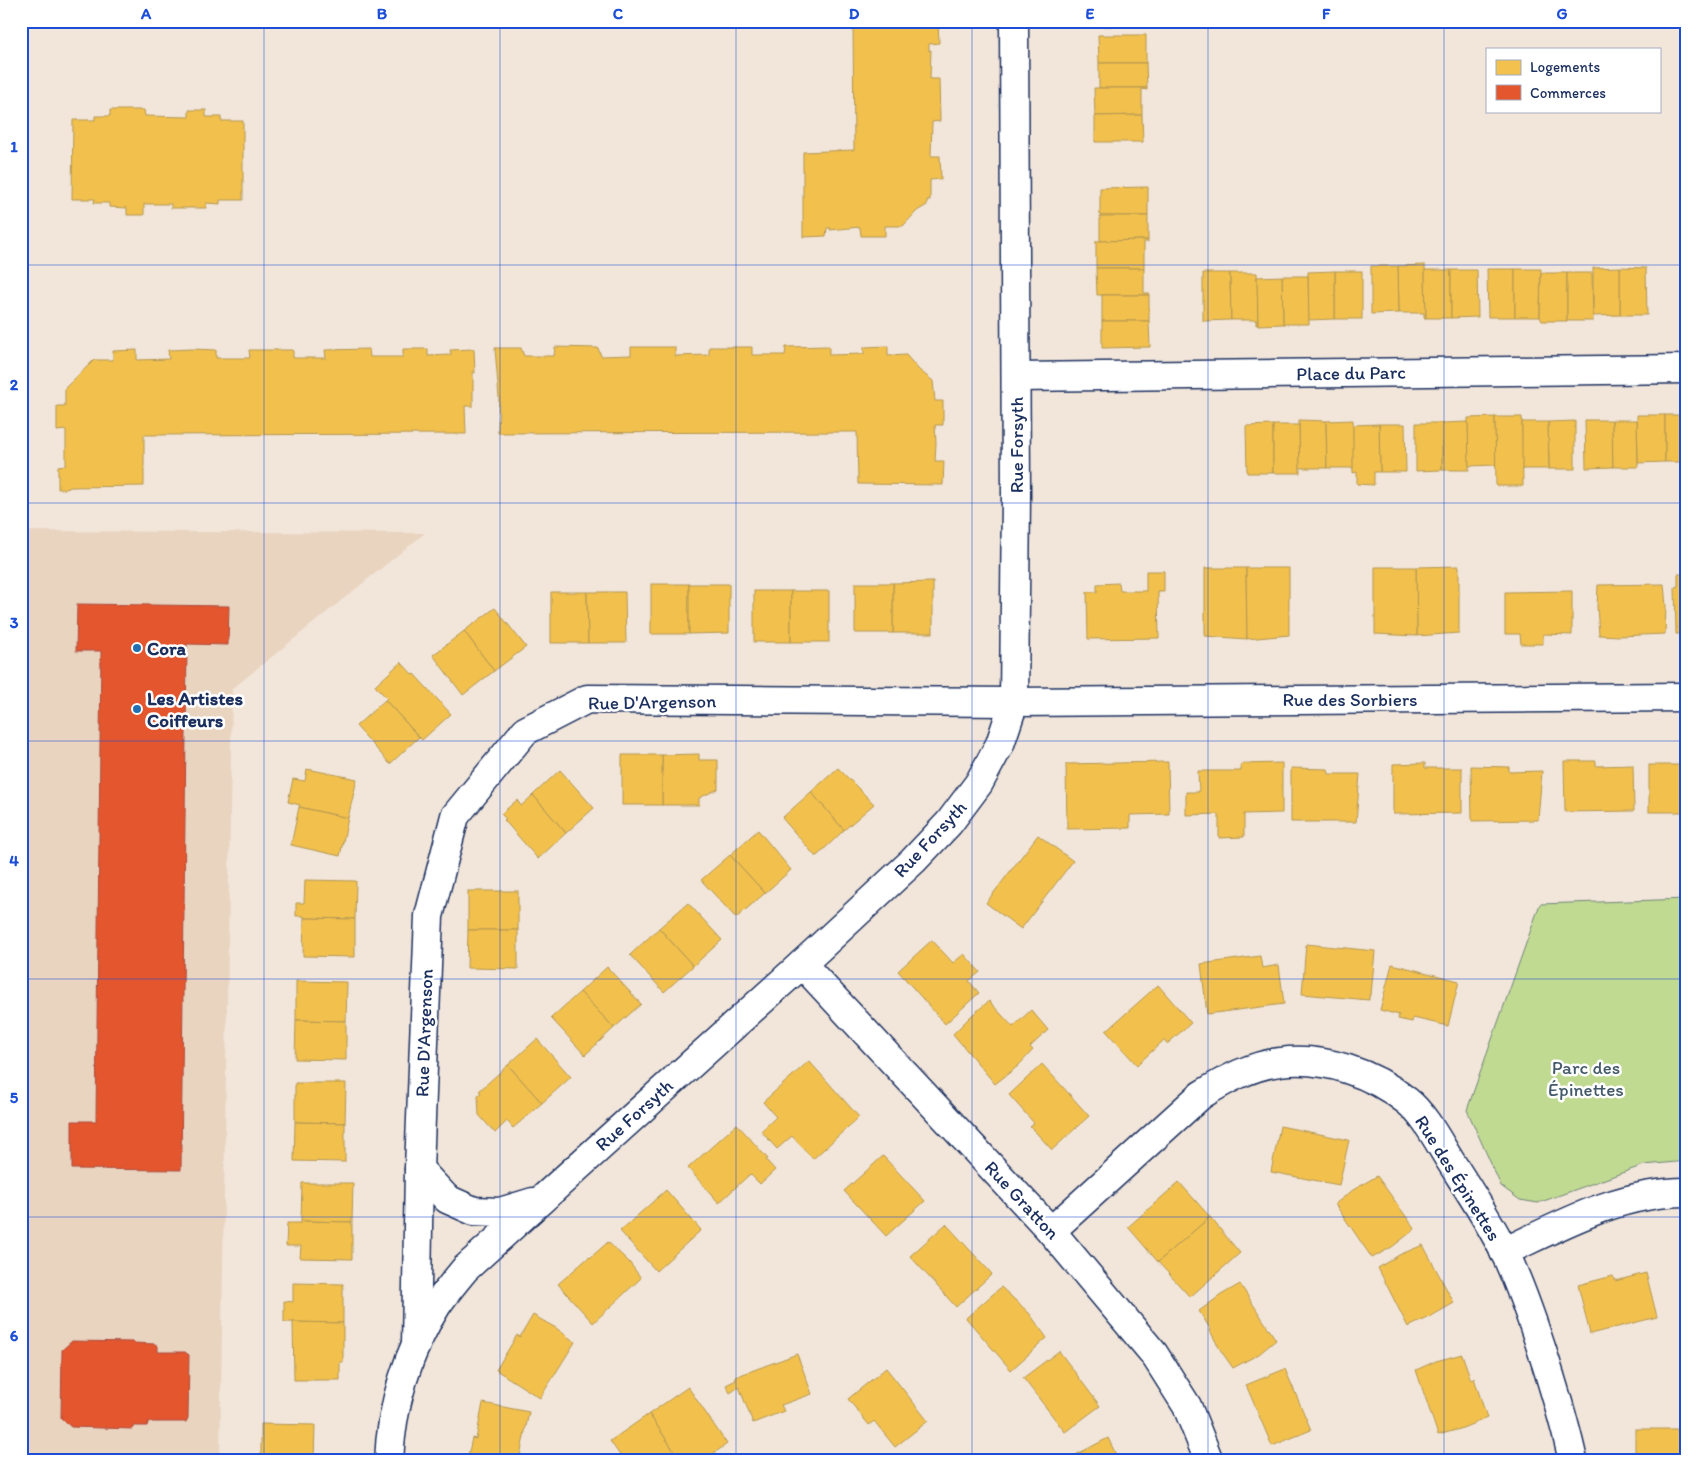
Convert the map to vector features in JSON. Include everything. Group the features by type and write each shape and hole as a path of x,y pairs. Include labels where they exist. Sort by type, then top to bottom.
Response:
{"street":[{"name":"Rue Forsyth","path":"389,1461 398,1399 416,1345 437,1305 465,1269 913,861 949,823 978,783 1000,744 1014,702 1016,377 1014,21"},
{"name":"Place du Parc","path":"1016,377 1687,369"},
{"name":"Rue des Sorbiers","path":"1014,702 1687,697"},
{"name":"Rue D'Argenson","path":"416,1345 419,1169 429,916 454,816 525,731 587,699 1014,702"},
{"name":"Rue Gratton","path":"802,964 1051,1231 1154,1354 1187,1406 1209,1461"},
{"name":"Rue des Épinettes","path":"1051,1231 1201,1095 1226,1080 1253,1068 1280,1062 1310,1062 1350,1069 1384,1084 1409,1102 1427,1125 1504,1252 1528,1307 1560,1408 1573,1461"},
{"path":"419,1169 447,1198 474,1211 500,1212 539,1200"},
{"path":"1504,1252 1582,1215 1629,1199 1687,1192"}],"shaded area":[{"path":"21,531 425,533 232,689 220,1461 21,1461"}],"green space":[{"name":"Parc des Épinettes","path":"1687,899 1687,1161 1644,1165 1538,1203 1520,1200 1501,1186 1467,1110 1540,904"}],"building: Logements":[{"path":"74,21 117,21 117,22 74,24"},
{"path":"157,21 200,21 200,26 157,24"},
{"path":"853,21 938,21 939,43 929,44 929,51 931,50 930,79 939,79 940,121 932,122 931,156 940,156 941,179 930,180 930,200 927,200 927,205 917,211 903,226 885,226 885,236 861,236 860,227 830,230 831,228 827,228 826,236 803,237 803,152 854,150"},
{"path":"1094,21 1141,21 1141,26 1094,26"},
{"path":"1098,35 1146,35 1146,63 1099,63"},
{"path":"1099,63 1146,63 1147,88 1099,88"},
{"path":"1094,88 1147,88 1147,90 1142,89 1142,115 1095,116"},
{"path":"110,110 144,110 145,116 189,117 189,110 206,110 206,117 221,117 221,121 243,121 243,200 220,200 220,204 206,203 206,208 171,208 171,204 144,204 144,215 127,215 127,208 109,207 109,203 94,203 95,199 72,199 73,120 95,120 95,116 110,116"},
{"path":"1142,115 1143,142 1095,142 1095,116"},
{"path":"1148,187 1148,216 1100,216 1100,188"},
{"path":"1100,216 1148,216 1148,240 1100,241"},
{"path":"1148,240 1148,242 1144,242 1144,268 1096,268 1096,241"},
{"path":"1425,265 1426,318 1424,318 1424,313 1399,313 1398,266"},
{"path":"1371,266 1398,266 1399,313 1371,314"},
{"path":"1620,267 1646,268 1647,315 1620,315"},
{"path":"1620,267 1620,315 1593,316 1593,268"},
{"path":"1096,268 1144,268 1144,293 1149,293 1149,295 1097,295"},
{"path":"1487,269 1515,269 1515,317 1488,317"},
{"path":"1515,269 1541,269 1540,317 1515,317"},
{"path":"1425,270 1451,270 1451,318 1426,318"},
{"path":"1451,270 1477,270 1478,317 1451,318"},
{"path":"1335,271 1362,271 1362,319 1335,319"},
{"path":"1335,271 1335,319 1308,320 1308,272"},
{"path":"1203,273 1230,273 1231,320 1203,321"},
{"path":"1230,273 1257,273 1258,325 1256,325 1256,320 1231,320"},
{"path":"1541,273 1567,273 1567,321 1542,321 1540,317"},
{"path":"1567,273 1592,273 1593,321 1567,321"},
{"path":"1282,276 1308,276 1309,324 1283,324"},
{"path":"1282,276 1283,324 1258,325 1257,277"},
{"path":"1102,295 1149,295 1149,321 1102,321"},
{"path":"1102,321 1149,321 1150,347 1102,348"},
{"path":"829,346 829,355 864,354 864,347 888,346 888,356 906,355 919,370 933,381 935,401 943,401 943,425 935,425 935,461 944,461 943,485 858,484 857,432 498,433 499,398 495,348 521,348 524,356 554,356 555,347 598,348 601,356 631,355 631,347 675,347 675,356 709,355 709,347 752,347 752,355 785,355 786,347"},
{"path":"369,349 370,357 403,357 403,349 428,349 428,356 451,355 450,350 474,349 473,406 465,406 466,434 144,435 144,486 71,487 58,489 58,466 66,465 66,430 57,431 57,406 65,406 65,388 94,360 113,360 113,351 137,350 137,360 169,359 168,350 216,350 216,358 250,358 249,350 293,350 293,358 326,358 325,350"},
{"path":"1637,415 1665,415 1665,462 1638,463"},
{"path":"1665,415 1687,415 1687,462 1665,462"},
{"path":"1495,417 1496,465 1468,466 1468,418"},
{"path":"1495,417 1522,417 1523,486 1496,486"},
{"path":"1299,420 1326,421 1327,468 1299,468"},
{"path":"1353,420 1354,468 1327,468 1326,421"},
{"path":"1585,420 1612,420 1613,467 1586,468"},
{"path":"1612,420 1637,420 1638,467 1613,467"},
{"path":"1575,421 1575,469 1549,469 1548,422"},
{"path":"1468,422 1469,470 1442,470 1442,423"},
{"path":"1522,422 1548,422 1549,469 1522,469"},
{"path":"1416,423 1442,423 1442,470 1416,471"},
{"path":"1379,424 1405,424 1406,472 1380,472"},
{"path":"1379,424 1380,472 1374,472 1374,485 1357,484 1357,472 1353,473 1353,425"},
{"path":"1273,425 1273,473 1247,473 1246,426"},
{"path":"1273,425 1299,425 1300,473 1273,473"},
{"path":"1459,566 1459,633 1417,636 1416,567"},
{"path":"1375,567 1416,567 1417,636 1375,634"},
{"path":"1205,568 1246,568 1247,639 1205,636"},
{"path":"1246,568 1289,568 1289,635 1247,639"},
{"path":"1146,571 1164,571 1164,592 1158,592 1159,638 1088,639 1087,592 1097,592 1097,584 1119,583 1120,591 1146,591"},
{"path":"1678,574 1687,574 1687,634 1676,634 1675,587 1678,586"},
{"path":"933,582 933,633 893,633 893,583"},
{"path":"855,583 893,583 893,633 855,633"},
{"path":"651,584 689,584 689,634 651,634"},
{"path":"689,584 729,584 729,633 689,634"},
{"path":"1664,584 1666,606 1665,634 1599,635 1598,585"},
{"path":"754,591 791,591 791,642 754,642"},
{"path":"791,591 829,591 829,642 791,642"},
{"path":"1572,591 1572,635 1543,634 1543,644 1521,644 1520,634 1505,634 1505,592"},
{"path":"551,592 587,592 588,643 551,643"},
{"path":"587,592 625,592 626,643 588,643"},
{"path":"495,608 526,647 494,671 464,631"},
{"path":"464,631 494,671 463,695 433,655"},
{"path":"401,662 451,714 422,740 385,700 387,698 375,686"},
{"path":"385,700 419,737 390,764 356,726"},
{"path":"699,754 699,760 718,760 718,789 699,798 699,805 662,805 662,755"},
{"path":"622,755 662,755 662,805 622,805"},
{"path":"1564,761 1596,761 1596,766 1633,765 1634,811 1565,812"},
{"path":"1168,762 1169,814 1130,815 1130,828 1067,829 1066,764"},
{"path":"1282,763 1282,813 1244,814 1244,837 1219,838 1219,814 1186,815 1186,792 1199,792 1198,771 1241,771 1241,764"},
{"path":"1425,763 1425,768 1462,768 1462,813 1393,814 1393,764"},
{"path":"1649,765 1687,765 1687,812 1649,812"},
{"path":"1471,766 1509,767 1509,772 1542,771 1538,820 1472,821"},
{"path":"838,768 874,804 844,830 811,792"},
{"path":"1291,768 1328,769 1329,774 1360,774 1356,822 1291,822"},
{"path":"307,769 357,779 348,818 299,807 300,805 288,802 293,779 305,781"},
{"path":"560,770 594,808 566,833 533,795"},
{"path":"811,792 844,830 816,857 782,818"},
{"path":"533,795 566,833 538,859 501,814 517,800 521,806"},
{"path":"299,807 348,818 340,856 291,845"},
{"path":"758,830 791,870 765,893 730,855"},
{"path":"1038,835 1073,861 1021,929 986,903"},
{"path":"730,855 765,893 736,918 701,880"},
{"path":"305,880 356,881 355,919 304,918 304,916 296,916 296,903 304,903"},
{"path":"468,891 518,891 518,930 468,930"},
{"path":"688,903 722,940 693,966 659,928"},
{"path":"304,918 355,919 355,957 303,956"},
{"path":"659,928 693,966 664,992 630,955"},
{"path":"468,930 518,930 518,969 467,968"},
{"path":"932,940 953,963 964,954 980,972 969,981 979,993 945,1024 898,971"},
{"path":"1306,944 1375,951 1369,1000 1302,994"},
{"path":"1260,956 1262,968 1279,965 1284,1004 1207,1014 1201,964"},
{"path":"1392,964 1459,981 1448,1026 1413,1018 1412,1022 1398,1019 1399,1015 1380,1010"},
{"path":"607,967 641,1004 614,1028 580,992"},
{"path":"296,981 347,982 346,1021 296,1020"},
{"path":"1158,985 1191,1023 1167,1044 1164,1040 1137,1065 1106,1031"},
{"path":"580,992 614,1028 585,1055 551,1018"},
{"path":"989,1001 1013,1027 1031,1010 1048,1030 1030,1047 1033,1050 1018,1066 995,1084 953,1034"},
{"path":"296,1020 346,1021 346,1060 295,1059"},
{"path":"537,1039 571,1077 542,1103 508,1065"},
{"path":"809,1061 859,1117 813,1159 792,1136 777,1149 761,1131 776,1117 763,1102"},
{"path":"1042,1064 1089,1116 1052,1150 1030,1126 1034,1123 1009,1095"},
{"path":"508,1065 542,1103 513,1128 507,1121 495,1133 479,1115 478,1095 481,1093 479,1091"},
{"path":"295,1083 346,1083 345,1123 295,1122"},
{"path":"295,1122 345,1123 345,1162 294,1161"},
{"path":"737,1124 768,1159 766,1160 775,1170 760,1184 750,1174 719,1203 688,1168"},
{"path":"1280,1126 1349,1140 1339,1185 1271,1172"},
{"path":"883,1156 925,1201 886,1236 844,1191"},
{"path":"1377,1176 1415,1229 1392,1247 1372,1258 1335,1204 1353,1190"},
{"path":"1179,1182 1210,1217 1158,1262 1128,1227"},
{"path":"302,1183 353,1183 352,1222 301,1221"},
{"path":"666,1190 701,1230 656,1271 620,1231"},
{"path":"1210,1217 1240,1253 1190,1297 1158,1262"},
{"path":"301,1221 352,1222 352,1259 300,1258 301,1246 286,1246 287,1223 301,1223"},
{"path":"946,1224 992,1274 956,1307 910,1256"},
{"path":"608,1242 629,1262 641,1278 593,1323 558,1284"},
{"path":"1423,1245 1454,1303 1408,1327 1378,1268 1399,1255"},
{"path":"1646,1273 1657,1317 1590,1334 1578,1285 1613,1276 1615,1281"},
{"path":"293,1283 343,1284 343,1323 284,1322 284,1301 293,1302"},
{"path":"1240,1284 1276,1340 1259,1354 1233,1368 1221,1351 1199,1311"},
{"path":"1001,1287 1029,1313 1047,1338 1011,1370 966,1318"},
{"path":"533,1315 556,1328 575,1342 540,1398 496,1370 517,1335 520,1337"},
{"path":"293,1322 343,1323 343,1362 340,1362 340,1380 294,1380"},
{"path":"1059,1351 1100,1406 1065,1432 1023,1378"},
{"path":"797,1354 812,1394 781,1405 784,1411 753,1423 739,1387 730,1393 726,1385 736,1380 735,1377"},
{"path":"1462,1354 1471,1380 1474,1378 1487,1418 1460,1429 1438,1435 1416,1370 1436,1361"},
{"path":"886,1368 928,1421 895,1447 874,1421 869,1425 848,1399"},
{"path":"1285,1369 1311,1430 1272,1446 1246,1385"},
{"path":"688,1387 727,1444 703,1461 681,1461 649,1414"},
{"path":"483,1403 529,1412 519,1461 467,1461 472,1438 476,1439"},
{"path":"649,1414 681,1461 624,1461 610,1441"},
{"path":"261,1424 315,1425 314,1461 261,1461"},
{"path":"1635,1429 1687,1429 1687,1461 1635,1461"},
{"path":"1108,1438 1119,1461 1066,1461 1066,1460"}],"building: Commerces":[{"path":"77,604 229,606 228,645 187,644 181,1170 72,1169 72,1121 96,1121 101,651 76,651"},
{"path":"72,1341 155,1344 158,1346 158,1352 185,1352 189,1355 188,1418 186,1422 149,1422 147,1426 133,1426 133,1429 71,1427 61,1418 62,1350"}],"place":[{"name":"Cora","path":"137,648"},
{"name":"Les Artistes Coiffeurs","path":"137,709"}]}
